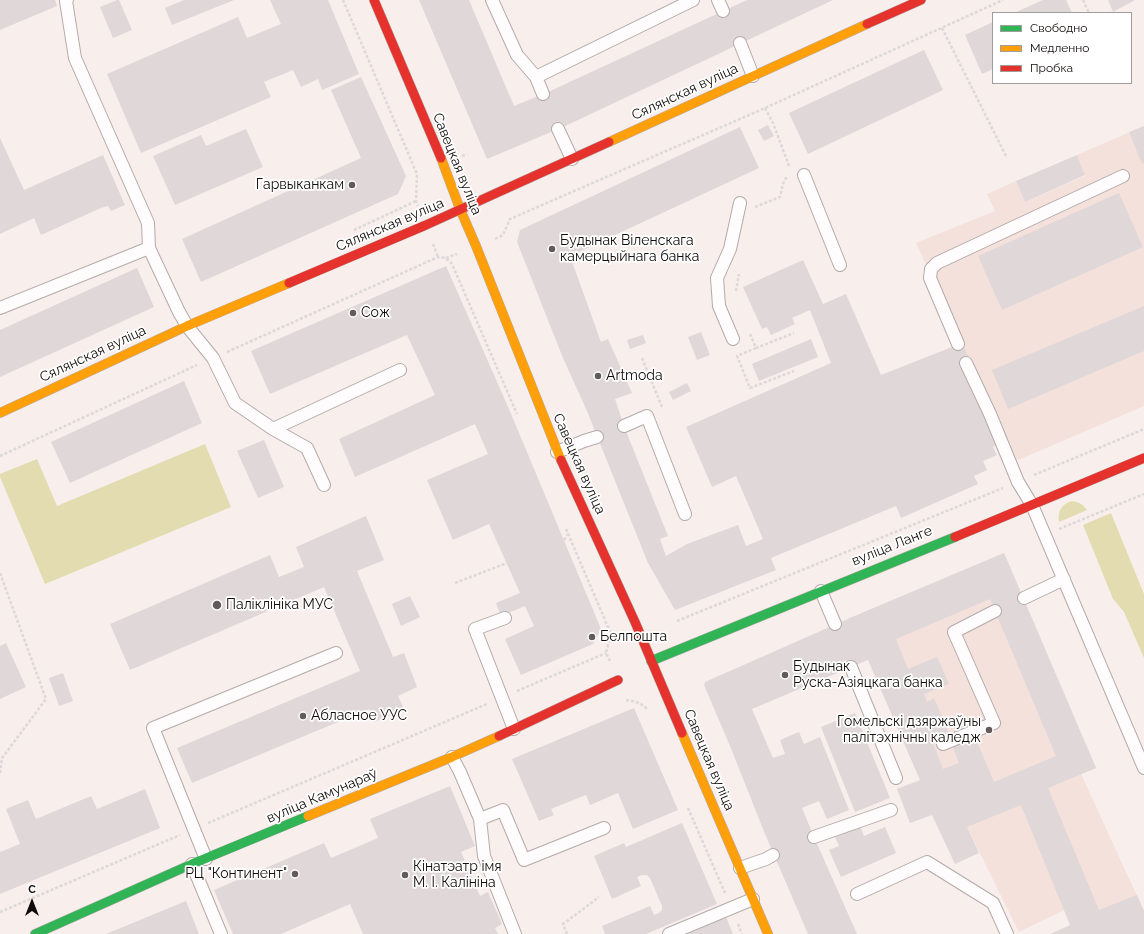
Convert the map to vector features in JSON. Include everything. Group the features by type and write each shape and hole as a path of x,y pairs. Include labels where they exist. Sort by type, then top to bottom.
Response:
{"street":[{"name":"Савецкая вуліца","path":"374,0 443,163 557,452 635,622 768,934"},
{"name":"Сялянская вуліца","path":"0,413 187,326 426,225 921,0"},
{"name":"вуліца Ланге","path":"651,661 1144,458"},
{"name":"вуліца Камунараў","path":"35,934 192,864 452,757 618,680"}],"lane":[{"path":"67,0 75,58 148,223 149,248 179,312 187,326 213,358 235,403 273,429 307,448 324,485"},
{"path":"492,0 517,55 536,77 543,94"},
{"path":"536,77 693,0"},
{"path":"740,43 754,76"},
{"path":"558,129 572,159"},
{"path":"804,175 840,265"},
{"path":"958,344 930,278 931,269 936,262 1123,176"},
{"path":"733,339 720,306 717,278 730,248 745,206"},
{"path":"0,308 149,248"},
{"path":"966,363 990,414 1018,482 1032,505 1144,768"},
{"path":"273,429 400,370"},
{"path":"624,426 647,416 686,514"},
{"path":"557,452 597,437"},
{"path":"1024,598 1064,580"},
{"path":"821,591 835,624"},
{"path":"942,744 994,723 954,632 995,611"},
{"path":"505,618 475,630 514,729"},
{"path":"206,859 153,728 336,653"},
{"path":"851,667 896,778"},
{"path":"452,757 480,819 484,856 516,934"},
{"path":"480,819 504,810 524,860 604,828"},
{"path":"814,837 891,810"},
{"path":"740,868 773,855"},
{"path":"857,894 927,862 993,903 1007,934"},
{"path":"192,864 222,934"},
{"path":"669,934 753,899"}],"path":[{"path":"343,0 417,174 416,201"},
{"path":"504,235 510,219 765,108 1003,0"},
{"path":"1083,0 1089,12"},
{"path":"942,28 1007,158"},
{"path":"765,108 773,123 790,168"},
{"path":"745,206 780,197 783,184 788,174"},
{"path":"735,294 739,272"},
{"path":"747,328 756,348"},
{"path":"794,333 737,356 750,388 794,371"},
{"path":"642,358 663,409 647,416"},
{"path":"677,621 1144,429"},
{"path":"1057,530 1144,494"},
{"path":"564,540 568,533"},
{"path":"455,583 507,563"},
{"path":"0,573 46,700 2,758 0,774"},
{"path":"0,912 606,653"},
{"path":"627,700 638,702 646,707 649,714"},
{"path":"688,808 742,934"},
{"path":"567,934 563,924 599,897"}],"shaded area":[{"path":"1144,126 1144,406 1016,461 916,243 995,211 987,194 1016,181 1025,202 1085,176 1077,155"},
{"path":"205,444 231,507 45,584 0,474 37,459 57,506"},
{"path":"1072,501 1081,504 1087,510 1059,522 1061,508 1065,504"},
{"path":"1111,513 1144,594 1144,658 1124,612 1113,599 1083,525"},
{"name":"Гомельскі дзяржаўны палітэхнічны каледж","path":"1004,553 1096,768 1081,774 1144,911 1144,934 1064,910 1019,932 967,827 928,798 850,618"}],"building":[{"path":"0,0 55,0 57,6 0,30"},
{"path":"119,0 132,30 113,38 100,7"},
{"path":"184,0 234,0 172,25 165,8"},
{"path":"270,0 328,0 359,74 322,90 318,79 301,87 293,70 264,82 271,97 141,153 107,74 238,17 247,38 281,24"},
{"path":"419,0 469,0 514,106 548,92 747,0 833,0 563,127 487,159"},
{"path":"1043,0 1066,0 1072,12 1016,12"},
{"path":"1108,0 1135,0 1113,12"},
{"path":"992,22 992,69 982,74 965,35"},
{"path":"924,50 943,90 808,154 789,113"},
{"name":"Гарвыканкам","path":"361,77 406,176 398,194 201,282 182,239 361,158 331,90"},
{"path":"768,125 774,136 764,141 758,130"},
{"path":"1144,126 1144,163 1142,164 1129,132"},
{"path":"740,127 759,168 570,256 601,342 608,339 632,393 615,399 624,426 668,536 660,539 666,556 687,544 738,525 746,546 763,539 736,476 712,487 686,427 831,363 810,310 792,318 795,324 771,335 767,327 762,329 743,287 803,260 823,304 846,294 881,375 962,343 971,362 998,444 993,447 997,455 983,461 987,470 974,476 978,484 901,518 896,506 771,558 776,570 675,610 648,563 587,411 563,358 517,242 520,230"},
{"path":"246,129 263,167 175,205 153,156 201,135 206,146"},
{"path":"0,138 24,190 103,155 125,205 111,211 108,206 101,208 41,235 34,218 0,234"},
{"path":"1077,155 1085,175 1025,202 1016,181"},
{"path":"1119,193 1143,247 1002,310 978,256"},
{"path":"446,266 509,409 601,629 593,644 521,675 505,639 534,626 525,606 501,616 496,603 520,593 489,524 453,540 427,480 488,454 475,424 355,477 339,439 435,395 407,335 270,394 251,351"},
{"path":"137,268 154,307 0,377 0,330"},
{"path":"1144,306 1144,351 1008,409 992,370"},
{"path":"701,332 710,355 697,360 688,337"},
{"path":"643,335 646,343 630,349 627,340"},
{"path":"811,339 818,357 759,381 752,364"},
{"path":"184,381 202,423 70,483 51,442"},
{"path":"687,383 691,391 673,400 669,392"},
{"path":"264,440 284,487 258,498 237,451"},
{"name":"Паліклініка МУС","path":"366,516 384,560 357,571 393,657 404,653 417,687 398,696 404,709 374,722 369,709 192,783 177,748 360,671 324,587 130,670 110,624 270,555 279,577 304,567 296,547"},
{"path":"1004,553 1096,768 1048,788 1099,910 1137,895 1144,911 1144,934 1050,934 1070,925 1021,805 967,827 979,853 955,864 932,815 910,823 897,789 920,780 868,660 752,709 773,758 785,754 780,740 799,732 804,744 820,737 849,810 827,819 819,801 802,808 857,934 808,934 704,685 705,682 850,618","holes":["990,599 1056,756 994,782 974,735 952,745 959,763 943,769 932,741 949,733 934,698 927,702 924,694 949,684 937,657 908,669 896,639"]},
{"path":"410,596 420,617 401,626 392,604"},
{"path":"6,643 26,687 0,699 0,646"},
{"path":"63,673 73,701 59,706 49,678"},
{"path":"634,708 678,810 633,829 618,793 590,805 586,795 551,809 554,815 539,821 512,759"},
{"path":"855,713 890,798 855,812 821,727"},
{"name":"Кінатэатр імя М. І. Калініна","path":"450,786 475,846 461,852 480,896 488,892 502,924 495,928 498,934 363,934 350,904 281,934 233,934 214,890 324,843 331,858 378,838 370,819"},
{"path":"145,789 160,828 0,894 0,852 20,844 6,809 28,800 36,819 91,796 97,809"},
{"path":"682,823 717,904 646,934 605,934 602,926 650,906 654,915 662,910 662,906 650,878 647,875 637,877 641,886 612,899 594,856 624,843 626,847"},
{"path":"860,826 864,836 885,827 896,853 841,877 829,850 839,846 835,837"},
{"path":"186,901 199,934 106,934"},
{"path":"726,917 733,934 687,934"}],"traffic: fast":[{"path":"651,661 955,537"},
{"path":"35,934 192,864 308,816"}],"traffic: slow":[{"path":"609,142 867,24"},
{"path":"441,158 561,460"},
{"path":"0,413 187,326 289,283"},
{"path":"682,733 768,934"},
{"path":"308,816 452,757 499,736"}],"traffic: jam":[{"path":"374,0 441,158"},
{"path":"867,24 921,0"},
{"path":"289,283 426,225 609,142"},
{"path":"955,537 1144,458"},
{"path":"561,460 635,622 682,733"},
{"path":"499,736 618,680"}],"place":[{"name":"Гарвыканкам","path":"352,185"},
{"name":"Будынак Віленскага камерцыйнага банка","path":"552,249"},
{"name":"Сож","path":"353,313"},
{"name":"Artmoda","path":"598,376"},
{"name":"Паліклініка МУС","path":"217,605"},
{"name":"Белпошта","path":"592,637"},
{"name":"Будынак Руска-Азіяцкага банка","path":"785,675"},
{"name":"Абласное УУС","path":"303,716"},
{"name":"Гомельскі дзяржаўны палітэхнічны каледж","path":"989,730"},
{"name":"РЦ \"Континент\"","path":"295,874"},
{"name":"Кінатэатр імя М. І. Калініна","path":"405,875"}]}
